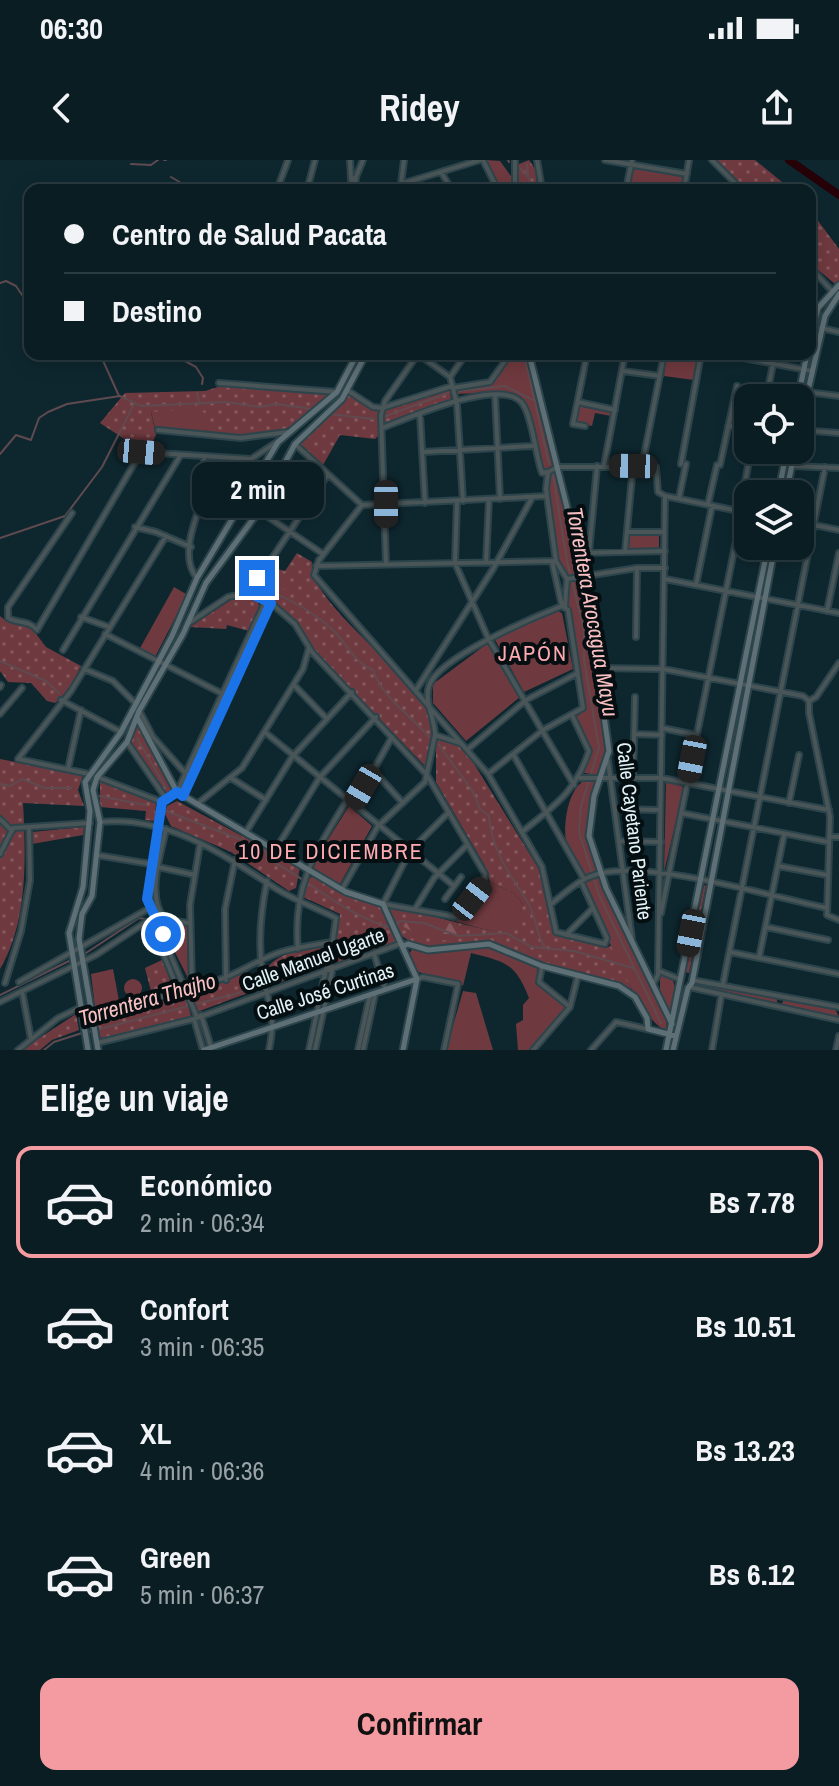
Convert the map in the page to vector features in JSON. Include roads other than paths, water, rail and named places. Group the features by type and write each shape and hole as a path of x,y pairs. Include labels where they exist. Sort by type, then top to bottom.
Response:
{"street":[{"path":"279,184 288,160"},
{"path":"309,184 315,160"},
{"path":"350,160 354,184"},
{"path":"350,184 363,160"},
{"path":"404,160 401,184 482,160 495,184"},
{"path":"515,184 517,160"},
{"path":"537,160 541,184"},
{"path":"605,160 632,162 687,174"},
{"path":"685,184 689,160"},
{"path":"712,160 736,184"},
{"path":"627,184 632,162"},
{"path":"441,172 448,184"},
{"path":"816,274 832,291"},
{"path":"816,311 839,285"},
{"path":"816,352 824,319 839,294"},
{"path":"816,317 824,319"},
{"path":"816,326 839,332"},
{"path":"72,513 8,607 6,613 12,620 26,621 37,630 141,452 251,459 278,442 337,392 354,360"},
{"path":"98,1047 80,924 92,896 100,822 93,790 97,777 127,742 206,583 259,511 295,444 347,390 363,360"},
{"path":"386,565 382,408 414,360"},
{"path":"426,360 450,377 456,400 460,501 455,563 488,638 574,785"},
{"path":"450,377 462,360"},
{"path":"347,390 373,407 382,408 453,387 490,382 506,360"},
{"name":"Calle Cayetano Pariente","path":"530,360 552,469 584,576 632,942 672,1024"},
{"path":"585,426 573,424 586,360"},
{"path":"604,466 624,360"},
{"path":"642,466 663,360"},
{"path":"679,498 700,360"},
{"path":"753,360 812,371"},
{"path":"769,384 774,360"},
{"path":"801,384 806,360"},
{"path":"809,384 814,360"},
{"path":"623,371 660,376"},
{"path":"219,383 337,392"},
{"path":"814,394 839,396"},
{"path":"382,428 456,400 495,395 513,397 525,406 542,473 552,469 597,466 656,467 658,492 665,496 734,510"},
{"path":"495,395 500,499"},
{"path":"696,585 710,504 734,399"},
{"path":"577,402 615,410"},
{"path":"420,414 425,503"},
{"path":"307,417 314,424"},
{"path":"728,426 734,426"},
{"path":"158,430 241,438 288,432"},
{"path":"814,430 839,433"},
{"path":"88,1050 69,933 83,887 90,823 84,790 89,774 121,732 134,702 175,630 197,578 278,442"},
{"path":"295,444 362,505 547,496"},
{"path":"423,452 533,446"},
{"path":"63,650 180,456"},
{"path":"197,578 191,570 191,547 196,509 209,480 209,469 203,458"},
{"path":"209,480 239,459"},
{"path":"589,553 597,466"},
{"path":"625,552 633,466"},
{"path":"746,480 748,466"},
{"path":"788,480 791,466 839,468"},
{"path":"825,467 814,525 839,530"},
{"path":"488,774 543,730 583,708 554,561 547,496 552,469"},
{"path":"249,593 328,474"},
{"path":"653,984 658,979 659,971 665,496"},
{"path":"416,690 473,601 532,498"},
{"path":"486,562 489,500"},
{"path":"362,505 323,554 316,566 316,578 488,774 542,867 556,932 607,943 582,880 513,754"},
{"path":"259,511 323,554"},
{"path":"135,527 191,547"},
{"path":"627,532 663,532"},
{"path":"89,774 18,759 84,669 166,536"},
{"path":"578,553 665,551"},
{"path":"658,931 734,552"},
{"path":"827,611 839,553"},
{"path":"666,1050 691,979 727,790 765,560"},
{"path":"673,1050 672,1024 680,980 772,560"},
{"path":"723,984 808,560"},
{"path":"316,566 554,561 570,578"},
{"path":"570,578 637,568 665,568"},
{"path":"636,637 637,568"},
{"path":"563,606 570,578"},
{"path":"665,579 839,613"},
{"path":"84,669 113,681 134,702 180,794 342,889 383,904 456,917 485,880 482,866 427,775 309,648 295,624 269,602 249,593 228,597 187,625"},
{"path":"180,794 223,694 269,602"},
{"path":"97,777 165,801 180,794 269,602"},
{"path":"342,889 378,826 427,775 435,735 429,704 431,681 488,638 563,606"},
{"path":"81,617 109,627"},
{"path":"175,630 183,634"},
{"path":"105,634 223,694"},
{"path":"197,804 242,768 294,685 309,648"},
{"path":"597,668 663,669 781,692 809,701 816,697 839,663"},
{"path":"433,664 444,669"},
{"path":"467,750 526,700 577,673"},
{"path":"294,685 327,719"},
{"path":"0,714 22,688"},
{"path":"246,832 292,757 352,692"},
{"path":"633,778 635,697"},
{"path":"61,700 121,732"},
{"path":"809,701 829,810 827,915 839,920"},
{"path":"68,769 81,710"},
{"path":"138,715 186,774"},
{"path":"522,832 580,778 589,751 572,715"},
{"path":"276,849 320,777 376,717"},
{"path":"662,728 696,735"},
{"path":"266,733 454,886"},
{"path":"634,734 662,735"},
{"path":"435,735 462,743"},
{"path":"354,805 392,737"},
{"path":"127,742 165,801 151,864 148,909 185,983 211,1047"},
{"path":"789,803 799,755"},
{"path":"608,761 594,796 589,836 595,875 632,942"},
{"path":"373,770 403,803"},
{"path":"231,778 266,800"},
{"path":"580,778 661,778 829,810"},
{"path":"298,949 299,900 303,881 347,800"},
{"path":"615,809 661,810"},
{"path":"383,904 410,851 449,812"},
{"path":"681,813 784,834 829,840 839,837"},
{"path":"0,819 12,831"},
{"path":"100,822 160,826 235,860 299,900 336,918 312,1050"},
{"path":"0,854 12,831 90,823"},
{"path":"5,983 21,931 30,880 29,827"},
{"path":"166,829 156,893 162,916 189,923"},
{"path":"759,958 784,834"},
{"path":"619,841 661,842"},
{"path":"192,984 189,923 200,844"},
{"path":"415,909 437,873 467,845"},
{"path":"96,855 151,864"},
{"path":"226,980 225,909 235,860"},
{"path":"778,866 828,875"},
{"path":"158,867 196,876"},
{"path":"550,905 582,880 595,875 624,872 661,874 827,908"},
{"path":"445,899 461,877"},
{"path":"267,881 261,921 262,962 275,1024 269,1050"},
{"path":"383,904 417,979 403,1050"},
{"path":"566,935 593,908"},
{"path":"19,982 148,909"},
{"path":"0,1002 84,959 146,922 152,926 179,992"},
{"path":"766,927 828,940"},
{"path":"185,983 226,980 280,952 332,942"},
{"name":"Calle Manuel Ugarte","path":"98,1047 197,1017 402,944 428,950 489,944 542,966 629,991 642,1007 648,1029"},
{"path":"730,952 839,974"},
{"path":"374,954 385,988"},
{"path":"542,966 540,984 570,1007"},
{"path":"659,971 680,980 688,988 839,1020"},
{"path":"533,1050 570,1007 578,975"},
{"name":"Calle José Curtinas","path":"203,1050 423,977 458,984 444,1050"},
{"path":"680,980 723,984 839,1007"},
{"path":"94,1017 187,989"},
{"path":"22,991 31,1039"},
{"path":"360,1050 373,992"},
{"path":"712,1050 721,996"},
{"path":"18,1050 58,1018 81,1007"},
{"path":"197,1017 203,1050"},
{"path":"591,1050 616,1022 673,1035"},
{"path":"836,1050 839,1036"},
{"path":"229,1050 231,1039"}],"waterway":[{"path":"131,164 151,165 158,160"},
{"path":"789,160 839,195"},
{"path":"527,164 528,175"},
{"path":"520,168 529,178 530,184"},
{"path":"171,177 183,184"},
{"path":"0,283 6,281 24,295"},
{"path":"103,360 119,396"},
{"path":"185,360 196,367 203,378 202,384"},
{"name":"Torrentera Arocagua Mayu","path":"525,360 549,464"},
{"name":"Torrentera Arocagua Mayu","path":"459,391 505,386 533,400"},
{"path":"197,393 200,404"},
{"name":"Torrentera Arocagua Mayu","path":"386,416 448,393"},
{"name":"Torrentera Arocagua Mayu","path":"0,454 16,435 31,440 39,418 48,412 67,404 120,396 141,406 226,402 312,409"},
{"path":"0,538 65,516 102,467 134,404"},
{"name":"Torrentera Arocagua Mayu","path":"329,414 374,419"},
{"name":"Torrentera Arocagua Mayu","path":"553,474 567,561 584,630 584,660 599,748 581,806 579,832 599,895 661,1023"},
{"path":"255,587 286,598 325,623 356,658 373,670 390,698 429,737"},
{"path":"0,661 46,681 59,693"},
{"path":"137,738 166,788"},
{"path":"438,744 472,790 480,809 489,816 497,851 530,906 545,948"},
{"path":"0,784 10,786 22,779 45,788 71,788"},
{"path":"99,796 146,805"},
{"path":"166,811 264,849 268,859 355,913 386,926"},
{"path":"86,953 139,918 151,920 157,929"},
{"name":"Torrentera Thajho","path":"338,948 401,921 424,923 458,936 506,933 532,947 574,951 633,968"},
{"name":"Torrentera Thajho","path":"273,978 322,954"},
{"path":"0,995 69,961"},
{"name":"Torrentera Thajho","path":"88,1032 235,994 260,984"},
{"name":"Torrentera Thajho","path":"44,1050 54,1042 82,1033"}],"district":[{"name":"JAPÓN","path":"533,653"},
{"name":"10 DE DICIEMBRE","path":"331,851"}]}
